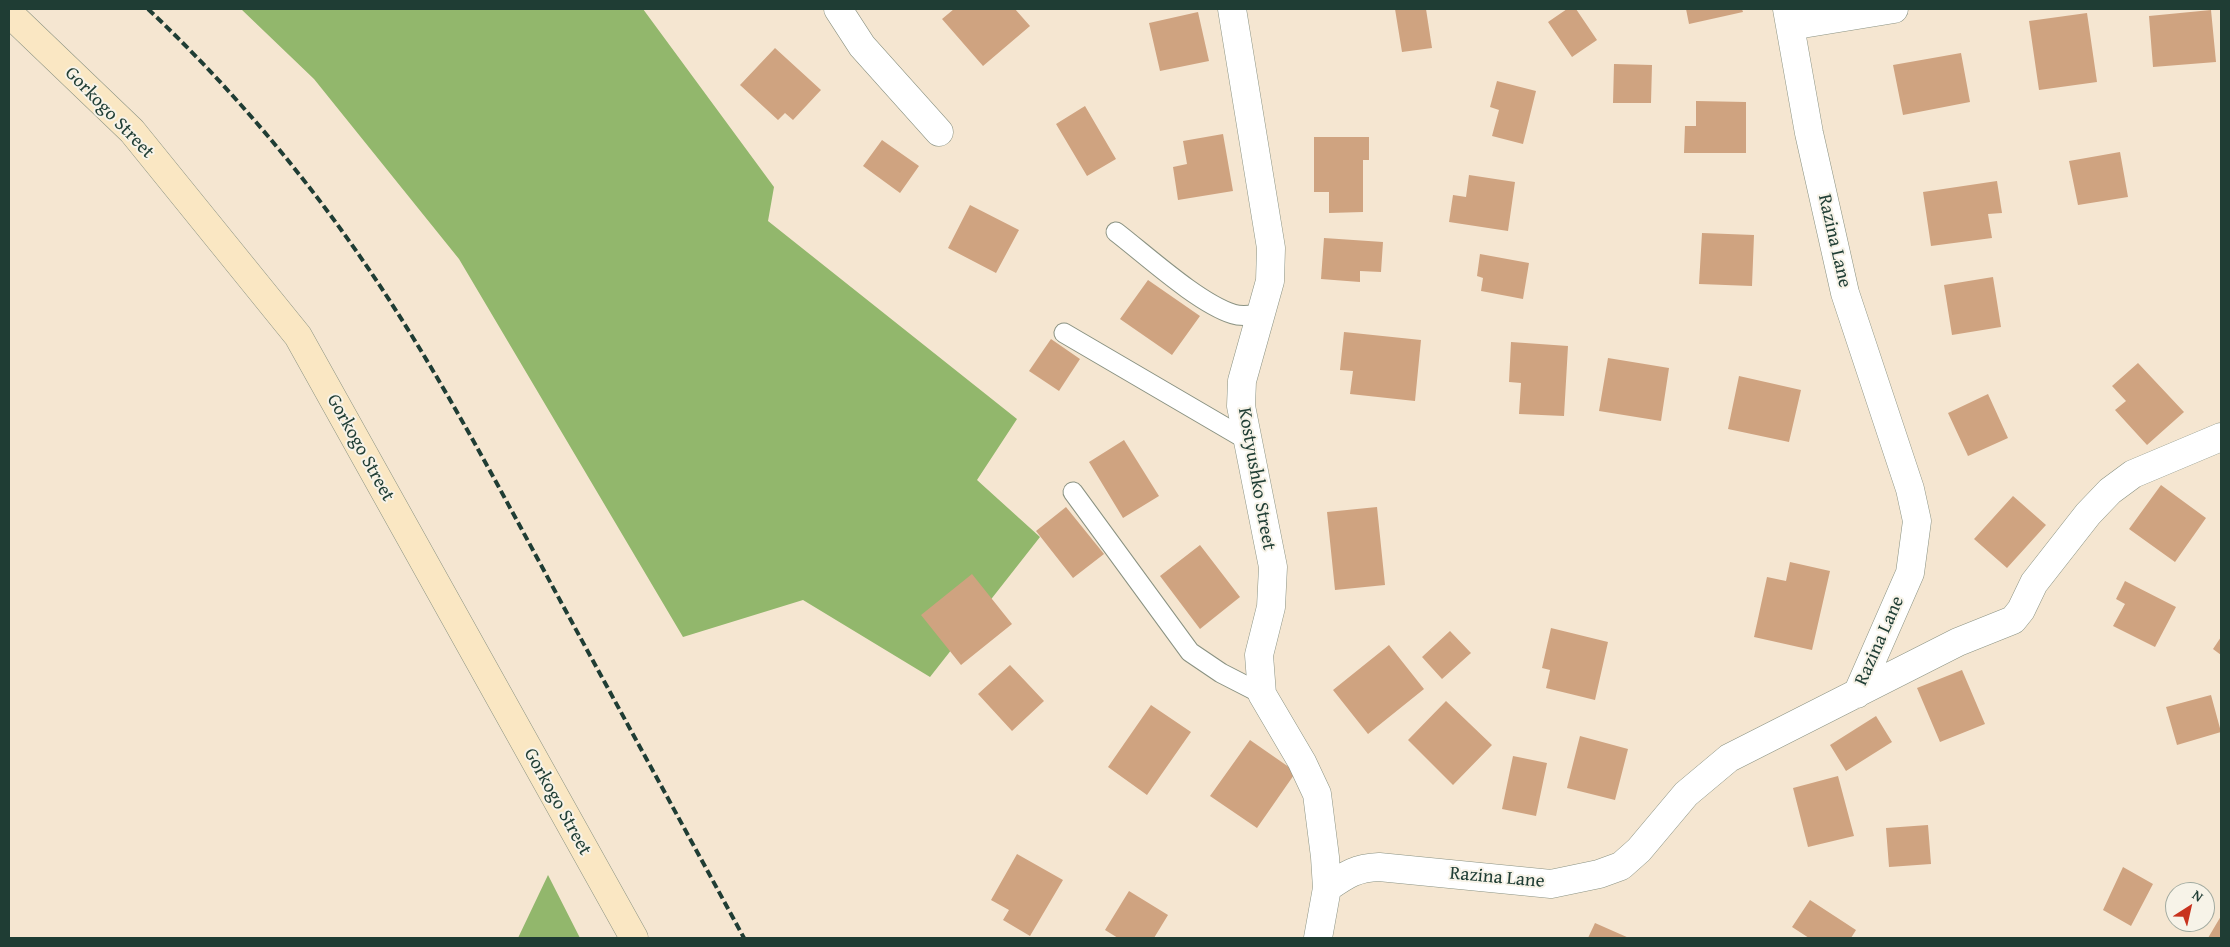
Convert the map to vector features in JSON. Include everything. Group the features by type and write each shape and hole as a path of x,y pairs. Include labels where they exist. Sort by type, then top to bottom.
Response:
{"main road":[{"name":"Gorkogo Street","path":"9,13 132,130 298,336 634,938"}],"street":[{"path":"838,9 862,46 939,132"},
{"name":"Kostyushko Street","path":"1232,9 1271,248 1270,281 1242,381 1241,406 1273,567 1271,607 1259,655 1262,694 1302,762 1316,794 1325,857 1327,888 1318,938"},
{"path":"1789,17 1894,9"},
{"name":"Razina Lane","path":"1327,888 1351,871 1364,868 1379,867 1551,884 1599,874 1621,866 1639,850 1686,794 1729,758 1856,694 1910,574 1917,521 1910,489 1845,293 1809,133 1789,17"},
{"path":"1856,694 1958,642 2013,620 2021,610 2034,583 2088,514 2110,491 2133,474 2221,437"}],"lane":[{"path":"1116,232 1213,305 1234,315 1260,314"},
{"path":"1064,333 1248,440"},
{"path":"1073,492 1190,652 1221,674 1262,694"}],"green space":[{"path":"241,9 643,9 774,187 768,221 1017,419 977,480 1040,537 930,677 803,600 683,637 459,259 314,79"},
{"path":"548,875 580,938 518,938"}],"building":[{"path":"954,9 1015,9 1030,26 983,66 942,19"},
{"path":"1395,9 1426,9 1432,48 1402,52"},
{"path":"1567,9 1576,9 1597,40 1572,57 1548,22"},
{"path":"1686,9 1742,9 1743,12 1689,24"},
{"path":"2211,10 2216,62 2153,67 2149,16"},
{"path":"1198,12 1209,61 1160,71 1149,23"},
{"path":"2087,13 2097,82 2039,90 2029,21"},
{"path":"775,48 821,90 793,120 785,113 778,120 740,85"},
{"path":"1961,53 1970,102 1903,115 1893,65"},
{"path":"1614,64 1652,65 1651,103 1613,103"},
{"path":"1497,81 1536,91 1523,144 1492,136 1499,110 1490,107"},
{"path":"1696,101 1746,102 1746,153 1684,153 1685,126 1696,126"},
{"path":"1085,106 1116,159 1087,176 1056,124"},
{"path":"1223,134 1233,191 1178,200 1173,167 1187,164 1183,141"},
{"path":"1314,137 1369,137 1369,160 1363,160 1363,212 1329,213 1329,192 1314,192"},
{"path":"882,140 919,166 900,193 863,166"},
{"path":"2120,152 2128,197 2078,205 2069,161"},
{"path":"1469,175 1515,182 1508,231 1449,222 1453,195 1466,197"},
{"path":"1997,181 2002,213 1988,214 1992,238 1931,246 1923,192"},
{"path":"970,205 1019,230 996,273 948,248"},
{"path":"1702,233 1754,235 1752,286 1699,284"},
{"path":"1324,238 1383,242 1381,272 1360,271 1360,282 1321,279"},
{"path":"1480,254 1529,263 1523,299 1481,291 1483,278 1477,276"},
{"path":"1993,277 2001,327 1952,335 1944,285"},
{"path":"1148,280 1200,316 1172,355 1120,319"},
{"path":"1344,332 1421,340 1415,401 1350,394 1353,371 1340,370"},
{"path":"1051,339 1080,359 1059,391 1029,371"},
{"path":"1511,342 1568,346 1564,416 1519,414 1521,383 1509,382"},
{"path":"1608,358 1669,368 1661,421 1599,411"},
{"path":"2138,363 2184,412 2147,445 2115,410 2126,401 2112,386"},
{"path":"1739,376 1801,390 1789,442 1728,429"},
{"path":"1988,394 2008,438 1968,456 1948,413"},
{"path":"1124,440 1159,496 1123,518 1089,462"},
{"path":"2161,485 2206,518 2175,562 2129,529"},
{"path":"2013,496 2046,525 2007,568 1974,539"},
{"path":"1066,507 1104,554 1073,578 1036,531"},
{"path":"1377,507 1385,585 1335,590 1327,512"},
{"path":"1200,545 1240,597 1200,629 1160,576"},
{"path":"1790,562 1830,571 1812,650 1754,637 1767,577 1786,581"},
{"path":"972,574 1012,624 961,665 921,615"},
{"path":"2125,581 2176,607 2155,647 2113,626 2125,604 2116,599"},
{"path":"1551,628 1608,642 1595,700 1546,688 1550,670 1542,668"},
{"path":"1450,631 1471,653 1442,679 1422,657"},
{"path":"2221,637 2221,655 2213,649"},
{"path":"1389,645 1424,689 1368,734 1333,690"},
{"path":"1010,665 1044,701 1012,731 978,694"},
{"path":"1962,670 1985,724 1940,742 1917,688"},
{"path":"2211,695 2221,732 2177,745 2166,707"},
{"path":"1446,701 1492,745 1453,785 1408,740"},
{"path":"1151,705 1191,732 1147,795 1108,767"},
{"path":"1876,716 1892,742 1846,771 1830,745"},
{"path":"1580,736 1628,749 1615,800 1567,788"},
{"path":"1250,740 1296,772 1257,828 1210,796"},
{"path":"1513,756 1547,763 1536,816 1502,809"},
{"path":"1838,776 1854,836 1808,847 1793,788"},
{"path":"1928,825 1931,864 1889,867 1886,828"},
{"path":"1017,854 1063,880 1030,936 1003,920 1009,910 991,900"},
{"path":"2123,867 2153,884 2131,926 2103,910"},
{"path":"1129,891 1168,915 1154,938 1118,938 1105,930"},
{"path":"1810,900 1856,930 1851,938 1809,938 1792,927"},
{"path":"2221,916 2221,938 2208,938 2212,932 2215,932 2215,926"},
{"path":"1595,923 1629,938 1588,938"}],"railway":[{"path":"148,9 226,88 298,172 342,231 401,318 480,453 744,938"}]}
